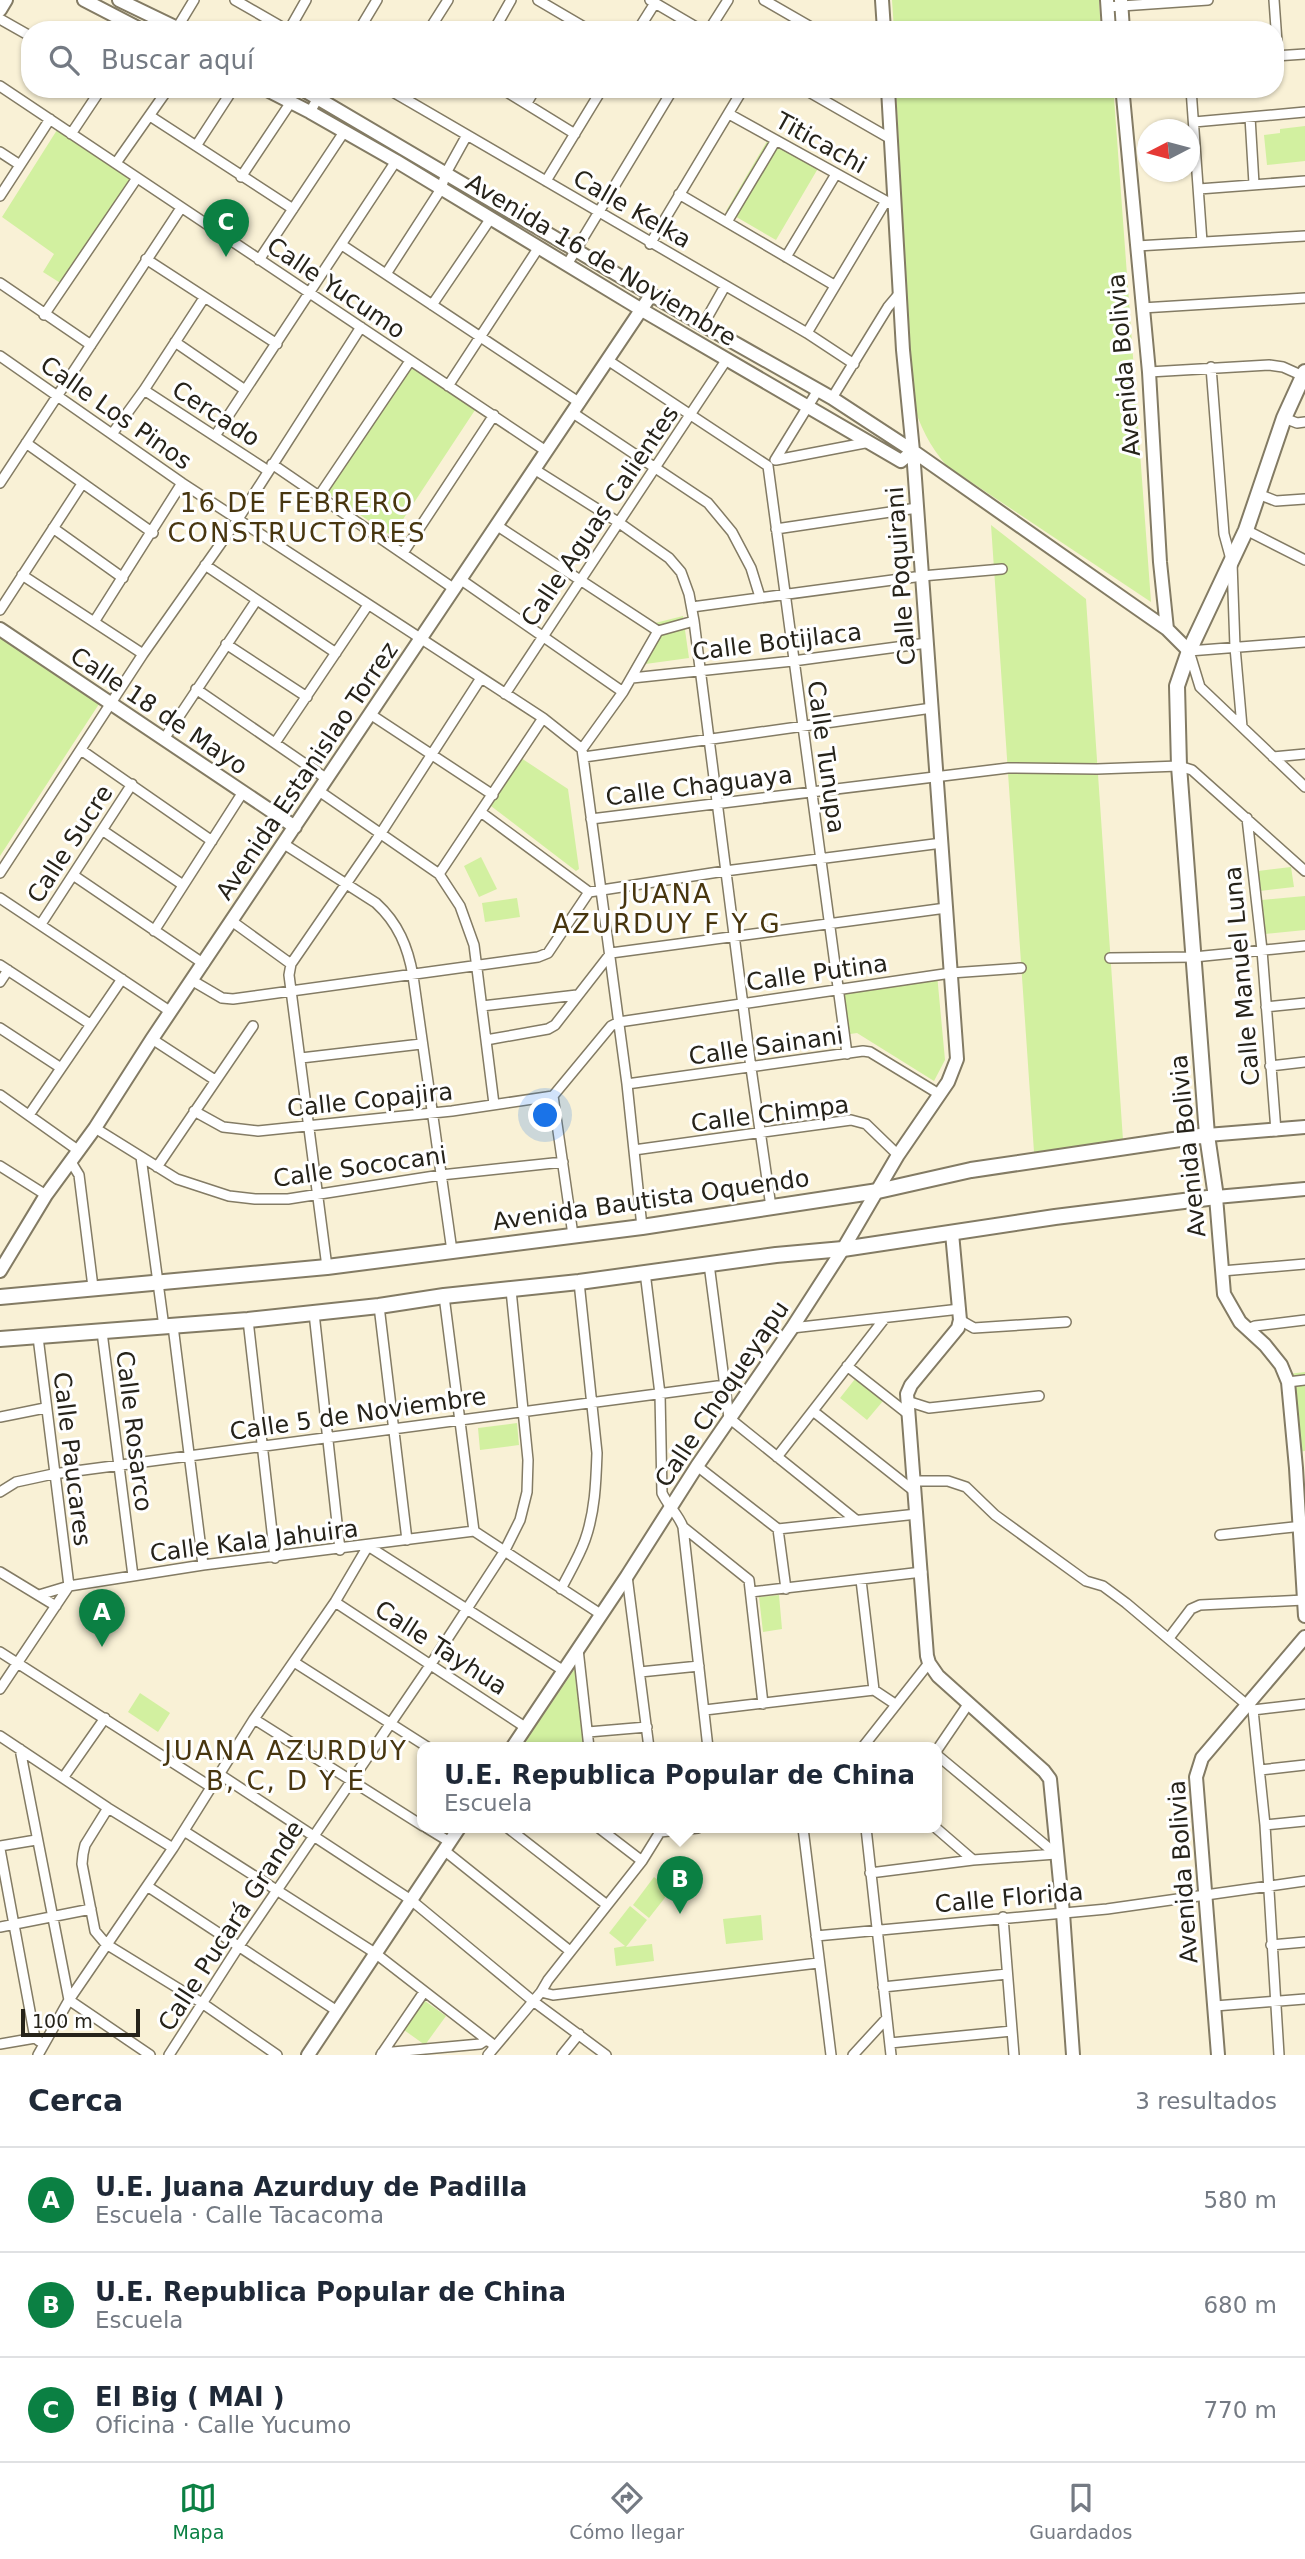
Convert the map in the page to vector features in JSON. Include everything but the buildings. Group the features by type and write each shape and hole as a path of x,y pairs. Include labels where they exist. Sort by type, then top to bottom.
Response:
{"main road":[{"name":"Avenida Bolivia","path":"1216,1197 1207,1135 1179,766 1177,687 1189,651 1247,530 1284,418 1304,374"},
{"name":"Avenida Bautista Oquendo","path":"0,1297 327,1267 642,1227 878,1191 971,1170 1207,1135"},
{"path":"0,1339 169,1327 379,1306 776,1255 843,1250 1055,1217 1216,1197"}],"street":[{"path":"0,10 6,0"},
{"path":"84,0 125,21"},
{"path":"119,0 162,21"},
{"path":"183,21 194,0"},
{"path":"235,0 272,21"},
{"path":"293,21 306,0"},
{"path":"364,21 377,0"},
{"path":"435,21 448,0"},
{"path":"499,21 512,0"},
{"path":"538,0 567,21"},
{"path":"714,21 727,0"},
{"path":"764,0 800,21"},
{"path":"882,0 883,21"},
{"path":"1107,4 1208,0"},
{"path":"1274,0 1275,21"},
{"path":"643,21 652,1 686,21"},
{"path":"1121,3 1122,21"},
{"path":"0,19 21,31"},
{"path":"1284,55 1305,54"},
{"name":"Calle Yucumo","path":"0,86 546,451"},
{"path":"71,134 96,98"},
{"path":"117,163 162,98"},
{"path":"196,146 227,98"},
{"name":"Avenida 16 de Noviembre","path":"283,98 396,161 642,310 901,461 913,451"},
{"path":"310,111 318,98"},
{"name":"Avenida 16 de Noviembre","path":"329,98 446,173 575,250 832,398 913,451 1167,629 1189,651"},
{"name":"Calle Kelka","path":"405,98 598,214 807,333 854,365"},
{"path":"518,98 575,134"},
{"path":"527,103 530,98"},
{"path":"546,181 597,98"},
{"path":"568,263 668,98"},
{"path":"650,244 738,98"},
{"path":"820,98 891,139"},
{"name":"Calle Poquirani","path":"889,98 890,204 913,451 918,577 927,643 957,1059"},
{"name":"Avenida Bolivia","path":"1124,98 1149,372 1160,562 1167,629"},
{"path":"1192,98 1194,119"},
{"path":"241,177 291,102"},
{"path":"1200,121 1305,113"},
{"name":"Titicachi","path":"729,114 890,204"},
{"path":"150,117 293,209"},
{"path":"1250,117 1254,184"},
{"path":"0,196 50,119"},
{"path":"259,260 344,132"},
{"path":"386,274 441,189 446,173 467,135"},
{"path":"727,222 776,140"},
{"path":"0,152 20,165"},
{"path":"215,436 396,161"},
{"path":"786,257 836,174"},
{"path":"44,315 137,178"},
{"path":"1199,189 1305,181"},
{"path":"1198,182 1202,242"},
{"path":"680,194 834,285"},
{"path":"807,333 834,285 890,204"},
{"path":"0,483 181,208"},
{"path":"432,305 491,218"},
{"path":"1137,247 1305,236"},
{"path":"342,244 482,335 655,467 708,503 732,532 746,559 760,597"},
{"path":"448,386 539,247"},
{"path":"146,259 277,344"},
{"path":"0,283 91,345"},
{"path":"703,325 725,286"},
{"path":"832,398 888,307 899,294"},
{"name":"Avenida Estanislao Torrez","path":"0,1271 46,1195 95,1128 651,295"},
{"path":"112,434 204,298"},
{"path":"1142,308 1305,298"},
{"path":"0,873 143,654 238,519 362,327"},
{"path":"175,342 245,390"},
{"path":"0,371 3,358"},
{"name":"Calle Los Pinos","path":"3,358 183,483 543,718 583,752"},
{"name":"Calle Aguas Calientes","path":"505,694 727,359"},
{"path":"319,496 410,360"},
{"path":"609,361 772,463 870,442"},
{"path":"1149,372 1269,365 1304,374"},
{"path":"1211,368 1224,534 1232,563 1235,647 1242,727"},
{"name":"Cercado","path":"144,390 215,436 319,496 403,553 543,636 623,692"},
{"path":"772,463 818,390"},
{"path":"403,553 494,415"},
{"path":"1284,418 1297,423 1305,422"},
{"path":"26,443 153,533"},
{"name":"Calle Tunupa","path":"772,463 776,529 847,1054"},
{"path":"534,469 618,522 669,558 681,572 694,621 742,1003 771,1207"},
{"path":"94,622 183,483"},
{"path":"0,610 82,484"},
{"path":"1258,494 1276,501 1305,499"},
{"path":"776,529 917,508"},
{"path":"496,525 659,631"},
{"path":"53,528 123,578"},
{"path":"1247,530 1305,560"},
{"path":"205,565 336,653"},
{"path":"692,607 785,593 1002,569"},
{"path":"22,575 143,654"},
{"path":"164,739 256,601"},
{"path":"275,743 368,605"},
{"path":"642,1227 611,953 599,890 583,752 659,631 694,621"},
{"name":"Calle 18 de Mayo","path":"0,629 295,827"},
{"path":"1305,642 1189,651 1200,687 1305,788"},
{"name":"Calle Botijlaca","path":"632,677 699,672 927,643"},
{"path":"226,644 307,697"},
{"path":"327,1267 291,992 290,964 381,833 481,678"},
{"path":"196,689 327,779"},
{"path":"583,752 708,740 932,708"},
{"path":"370,714 493,795"},
{"path":"439,874 543,718"},
{"path":"81,750 212,841"},
{"path":"1273,757 1305,754"},
{"path":"1179,766 1192,770 1305,871"},
{"name":"Calle Chaguaya","path":"591,819 1008,768 1179,766"},
{"name":"Calle Sucre","path":"41,924 132,784"},
{"path":"319,791 439,874 460,906 474,946 494,1104"},
{"path":"154,931 243,792"},
{"path":"482,813 589,892"},
{"name":"Calle Manuel Luna","path":"1247,818 1262,950 1276,1131"},
{"path":"102,830 183,885"},
{"path":"193,981 227,999 538,957 548,953 589,892 725,871 942,843"},
{"path":"285,844 386,913 405,945 413,975 452,1251"},
{"path":"73,875 204,964"},
{"path":"0,898 171,1012"},
{"path":"486,1040 548,1029 555,1025 611,953 946,908"},
{"path":"233,922 290,964"},
{"path":"1110,958 1194,957 1305,946"},
{"path":"0,982 4,968 90,1024"},
{"name":"Calle Putina","path":"619,1021 951,973 1021,968"},
{"path":"29,1115 122,979"},
{"path":"482,1006 576,995"},
{"path":"1266,1007 1305,1003"},
{"path":"573,1235 553,1096 611,1026 619,1021"},
{"path":"157,1167 253,1026"},
{"path":"0,1028 61,1069"},
{"path":"152,1039 215,1080"},
{"path":"301,1058 421,1044"},
{"name":"Calle Sainani","path":"627,1084 870,1052 939,1094"},
{"name":"Calle Choqueyapu","path":"516,1742 843,1250 898,1155 948,1082 957,1059"},
{"path":"1270,1066 1305,1062"},
{"path":"0,1095 29,1115 75,1157 93,1287"},
{"name":"Calle Copajira","path":"194,1111 223,1127 258,1131 431,1113 553,1096"},
{"name":"Calle Chimpa","path":"634,1150 859,1121 873,1129 898,1155"},
{"name":"Avenida Bautista Oquendo","path":"1207,1135 1305,1127"},
{"name":"Calle Sococani","path":"95,1128 177,1179 229,1196 288,1199 441,1175 563,1162"},
{"path":"141,1157 158,1282 169,1327 203,1565"},
{"path":"0,1166 46,1195"},
{"path":"1216,1197 1305,1189"},
{"name":"Avenida Bolivia","path":"1216,1197 1224,1294 1240,1322 1265,1345 1281,1365 1288,1382 1301,1468 1305,1616"},
{"path":"953,1233 960,1315 958,1328 911,1385 907,1408 929,1663 938,1676 1049,1779 1063,1913 1073,2055"},
{"path":"709,1264 729,1418 856,1520"},
{"path":"1222,1271 1305,1265"},
{"path":"645,1272 660,1394 662,1493 683,1527 749,1580 762,1704"},
{"path":"561,1589 584,1541 592,1515 597,1467 579,1282"},
{"name":"Calle Pucará Grande","path":"169,2055 239,1946 431,1664 504,1552 520,1520 527,1492 528,1460 511,1290"},
{"path":"444,1296 474,1531 602,1615"},
{"path":"379,1306 407,1540"},
{"path":"314,1313 340,1549"},
{"path":"792,1328 885,1318 960,1315 974,1328 1066,1321"},
{"path":"777,1457 885,1318"},
{"path":"248,1320 275,1558"},
{"path":"1248,1329 1255,1325 1305,1320"},
{"name":"Calle Rosarco","path":"102,1332 133,1576"},
{"name":"Calle Paucares","path":"38,1337 69,1586"},
{"path":"847,1366 907,1408 1039,1396"},
{"path":"1288,1382 1305,1380"},
{"name":"Calle 5 de Noviembre","path":"0,1492 16,1482 54,1474 725,1385"},
{"path":"0,1417 45,1408"},
{"path":"813,1411 914,1486 948,1480 966,1487 995,1516 1086,1581 1103,1586 1251,1707 1265,1825 1279,2055"},
{"path":"697,1466 778,1529 917,1514"},
{"path":"1220,1535 1303,1526"},
{"path":"683,1527 708,1742"},
{"path":"778,1529 786,1589"},
{"name":"Calle Kala Jahuira","path":"39,1595 69,1586 203,1565 474,1531"},
{"path":"38,2055 69,2000 148,1886 254,1720 335,1602 368,1546 564,1671"},
{"path":"0,1572 56,1606"},
{"path":"751,1592 922,1572"},
{"path":"627,1576 648,1742"},
{"path":"861,1580 874,1690"},
{"path":"0,1689 69,1586"},
{"path":"1169,1638 1191,1609 1200,1605 1304,1600"},
{"name":"Calle Tayhua","path":"335,1602 525,1727"},
{"name":"Avenida Bolivia","path":"1218,2055 1196,1777 1202,1758 1251,1707 1305,1639"},
{"path":"578,1648 589,1742"},
{"path":"0,1652 211,1787"},
{"path":"295,1662 420,1742"},
{"path":"866,1742 929,1663"},
{"path":"640,1672 699,1666"},
{"path":"705,1710 874,1690 895,1704"},
{"path":"942,1745 969,1703"},
{"path":"1251,1707 1305,1704"},
{"path":"62,1778 105,1718"},
{"path":"254,1720 417,1822"},
{"path":"588,1732 647,1727"},
{"path":"0,1736 107,1808 173,1848"},
{"path":"20,1749 69,2000 150,2055"},
{"path":"942,1757 1056,1854"},
{"path":"1260,1770 1305,1765"},
{"path":"219,1774 411,1900 533,2001 606,2055"},
{"path":"107,1808 85,1844 82,1864 95,1931 106,1944 202,2003 277,2055"},
{"path":"1265,1825 1305,1821"},
{"path":"184,1831 375,1953 495,2046"},
{"path":"432,1833 570,1951"},
{"path":"308,2055 455,1833"},
{"path":"514,1833 607,1905"},
{"path":"606,1833 642,1861"},
{"path":"488,2055 541,1992 642,1861 658,1833"},
{"path":"804,1833 831,2055"},
{"path":"867,1833 891,2055"},
{"path":"942,1833 972,1860"},
{"path":"35,2038 0,1848 36,1840"},
{"path":"870,1873 972,1860 1056,1854"},
{"name":"Calle Florida","path":"816,1936 1063,1913 1305,1881"},
{"path":"148,1886 337,2011"},
{"path":"0,1927 91,1909"},
{"path":"1003,1917 1014,2055"},
{"path":"1271,1945 1305,1942"},
{"path":"541,1992 553,1995 818,1963"},
{"path":"883,1987 1007,1974"},
{"path":"382,2054 424,1992"},
{"path":"1215,2006 1305,2000"},
{"path":"853,2055 887,2018"},
{"path":"890,2043 1012,2031"},
{"path":"562,2055 579,2034"},
{"path":"0,2044 35,2038 44,2044"},
{"path":"382,2054 480,2044 485,2040"}],"green space":[{"path":"892,0 1099,0 1100,21 893,21"},
{"path":"896,98 1114,98 1151,602 947,466 926,436 912,401"},
{"path":"1305,126 1305,161 1267,165 1264,135 1280,133 1280,129"},
{"path":"57,130 131,178 62,284 43,272 54,254 2,217"},
{"path":"770,136 820,165 776,240 726,211"},
{"path":"406,359 477,407 392,536 325,492 334,467"},
{"path":"991,525 1086,599 1123,1140 1034,1152"},
{"path":"683,616 689,658 631,666 653,633 655,623"},
{"path":"0,635 96,698 99,704 0,856"},
{"path":"515,754 568,789 579,869 576,871 483,800"},
{"path":"481,857 497,889 479,897 464,866"},
{"path":"1291,867 1294,887 1260,891 1258,871"},
{"path":"1305,896 1305,930 1265,934 1262,900"},
{"path":"517,898 520,917 485,922 482,903"},
{"path":"937,974 945,1060 934,1081 857,1033 843,1035 837,985"},
{"path":"1305,1372 1305,1451 1296,1452 1288,1374"},
{"path":"855,1379 883,1401 867,1420 840,1398"},
{"path":"517,1423 519,1445 480,1450 478,1428"},
{"path":"779,1595 782,1629 763,1632 759,1597"},
{"path":"576,1667 584,1742 525,1742"},
{"path":"140,1693 170,1713 158,1732 128,1712"},
{"path":"654,1877 671,1890 649,1918 633,1905"},
{"path":"630,1906 647,1920 626,1947 652,1944 654,1961 616,1966 614,1948 625,1946 609,1933"},
{"path":"761,1915 763,1940 726,1944 723,1919"},
{"path":"425,2001 446,2016 425,2045 404,2030"}],"place":[{"name":"El Big ( MAI )","path":"226,257"},
{"name":"U.E. Juana Azurduy de Padilla","path":"102,1647"},
{"name":"U.E. Republica Popular de China","path":"680,1914"}],"district":[{"name":"16 DE FEBRERO CONSTRUCTORES","path":"297,518"},
{"name":"JUANA AZURDUY F Y G","path":"667,909"},
{"name":"JUANA AZURDUY B, C, D Y E","path":"286,1766"}]}
